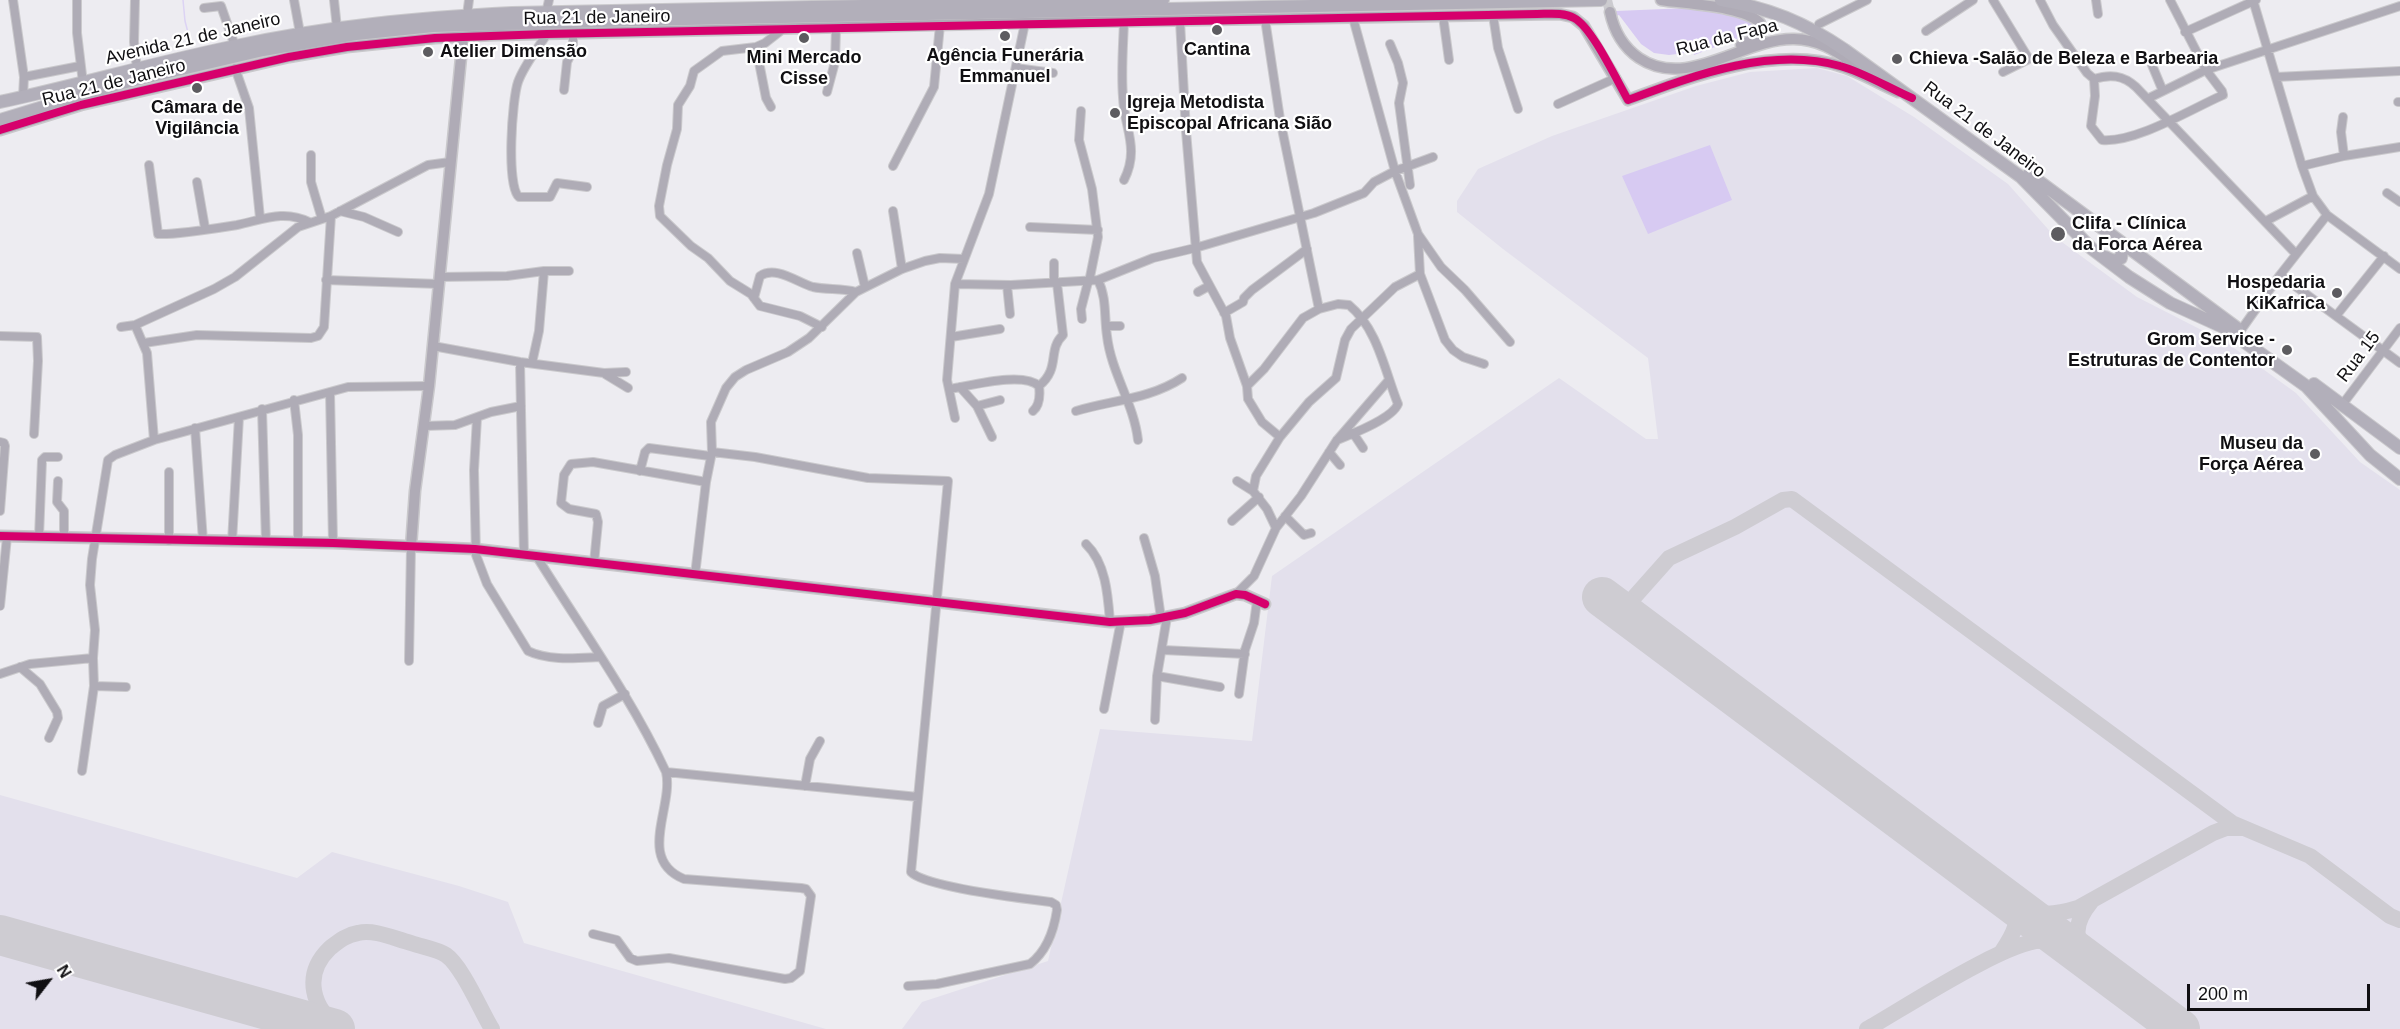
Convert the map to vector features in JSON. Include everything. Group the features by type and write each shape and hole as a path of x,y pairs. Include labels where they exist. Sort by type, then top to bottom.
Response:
{"main road":[{"name":"Rua 21 de Janeiro","path":"467,15 546,13 584,6 1188,0"},
{"name":"Rua 21 de Janeiro","path":"454,25 1600,0"},
{"name":"Rua 21 de Janeiro","path":"1721,0 1755,6 1798,21 1832,41 2021,177 2076,234 2110,264 2160,298 2225,328 2285,370 2318,397 2360,445 2397,476"},
{"name":"Rua 21 de Janeiro","path":"1759,0 1819,24 1844,39 2400,448"},
{"name":"Avenida 21 de Janeiro","path":"0,102 235,46 300,33 467,15"},
{"name":"Avenida 21 de Janeiro","path":"0,120 111,86 263,50 356,34 454,25"},
{"path":"2076,234 2109,259 2114,261 2121,258 2122,250 2119,244 2087,217"},
{"path":"2160,298 2142,282 2140,278 2142,271 2152,270 2176,281"}],"street":[{"path":"13,0 24,77 23,97"},
{"path":"77,0 83,83"},
{"path":"135,0 134,42 137,69"},
{"path":"294,0 300,33"},
{"path":"334,0 337,28"},
{"path":"467,15 469,0"},
{"path":"546,13 549,0"},
{"name":"Rua da Fapa","path":"1661,0 1746,13 1760,23 1761,33 1756,38 1701,58 1668,62 1645,56 1633,49 1622,34 1612,12 1616,32 1628,49 1645,62 1664,68 1696,66 1770,42 1792,39 1810,40 1824,45 1908,95"},
{"path":"1819,24 1867,0"},
{"path":"1926,31 1973,0"},
{"path":"1993,0 2029,59 2003,72"},
{"path":"2040,0 2053,26 2081,68 2094,79 2095,96 2091,126 2102,140 2126,137 2223,95 2206,70 2170,0"},
{"path":"2096,0 2098,14"},
{"path":"2185,32 2254,0 2302,166 2313,196 2327,215 2398,264"},
{"path":"204,8 221,6 235,46"},
{"path":"2149,98 2206,70 2400,6"},
{"name":"Rua 21 de Janeiro","path":"0,130 81,105 235,68 347,47 463,37 1025,23 1559,14 1573,17 1590,35 1628,100 1668,85 1720,70 1790,60"},
{"path":"1493,15 1498,48 1518,109"},
{"path":"1443,16 1449,60"},
{"path":"1353,18 1395,171 1418,234 1441,267 1465,290 1510,342"},
{"path":"1265,19 1280,119 1319,309"},
{"path":"1180,21 1195,248 1200,270 1224,313 1248,399 1257,416 1280,437"},
{"path":"1124,22 1123,96 1129,129 1131,162 1124,180"},
{"path":"955,418 947,380 955,284 989,194 1025,23"},
{"path":"893,166 933,87 940,25"},
{"path":"827,92 835,62 836,28"},
{"path":"783,29 769,41 756,47 722,51 694,71 690,86 678,105 677,129 667,165 659,211 662,220 708,258 730,281 754,298 760,306 801,316 822,327"},
{"path":"564,90 567,62 573,50 573,33"},
{"path":"548,34 522,74 514,99 512,160 515,192 519,197 550,197 557,183 587,187"},
{"path":"409,662 411,547 415,491 429,386 463,37"},
{"path":"1790,60 1798,51 1797,42 1792,39"},
{"path":"1390,44 1403,83 1399,103 1410,185"},
{"path":"756,47 765,93 771,107"},
{"path":"1790,60 1828,63 1843,67 1908,95"},
{"path":"2152,65 2162,90"},
{"path":"24,77 80,66"},
{"path":"235,68 249,108 260,218"},
{"path":"1016,68 1053,73"},
{"path":"2276,77 2400,71"},
{"path":"2094,79 2104,76 2121,77 2130,81 2149,98 2167,121 2296,254"},
{"path":"1558,104 1616,78"},
{"path":"1081,111 1079,140 1092,189 1098,230 1092,281 1081,309 1082,319"},
{"path":"2343,117 2341,132 2344,156"},
{"path":"2302,166 2344,156 2400,147"},
{"path":"311,155 311,182 322,219"},
{"path":"955,284 1007,285 1092,281 1139,263 1301,217 1364,193 1374,182 1395,171 1433,157"},
{"path":"121,327 135,326 235,277 295,229 340,212 428,165 450,162"},
{"path":"149,165 158,234 240,224 260,218 292,217 309,222"},
{"path":"197,182 205,228"},
{"path":"2387,193 2400,202"},
{"path":"2265,221 2313,196"},
{"path":"893,211 902,269"},
{"path":"340,212 364,217 398,232"},
{"path":"2241,330 2327,215"},
{"path":"144,342 197,335 315,338 321,334 324,327 331,216"},
{"path":"1030,227 1098,230"},
{"path":"1418,234 1420,274 1445,340 1463,357 1484,364"},
{"path":"1224,313 1243,302 1252,290 1307,249"},
{"path":"857,253 866,287"},
{"path":"2336,316 2384,256"},
{"path":"695,575 711,454 710,431 713,415 726,388 735,377 788,352 822,327 856,292 902,269 940,258 964,259"},
{"path":"1034,411 1038,403 1039,386 1051,374 1058,340 1063,335 1054,262"},
{"path":"532,363 539,331 544,271"},
{"path":"326,280 439,281 544,271 569,271"},
{"path":"754,298 760,276 769,273 793,278 815,287 856,292"},
{"path":"1232,521 1256,494 1256,476 1280,437 1309,402 1336,378 1347,334 1401,282 1420,274"},
{"path":"2280,275 2400,363"},
{"path":"1092,281 1105,305 1109,348 1134,422 1137,440"},
{"path":"1007,285 1010,314"},
{"path":"1198,292 1209,286"},
{"path":"1246,386 1264,369 1300,322 1319,309 1344,303 1353,308 1362,319 1380,352 1388,381 1398,404 1396,409 1337,440"},
{"path":"135,326 144,342 148,360 154,440"},
{"path":"1106,326 1120,326"},
{"name":"Rua 15","path":"2342,405 2400,328"},
{"path":"951,337 1000,329"},
{"path":"0,336 37,336 34,434"},
{"path":"433,346 520,362 604,373 626,372"},
{"path":"520,362 524,555"},
{"path":"604,373 628,388"},
{"path":"1076,411 1149,395 1166,389 1182,378"},
{"path":"949,389 1017,380 1032,381 1039,386"},
{"path":"0,606 3,536 333,543 475,549 1116,622 1164,617 1199,609 1236,594 1254,576 1276,528 1337,440 1388,381"},
{"path":"82,771 94,686 95,630 90,585 108,460 154,440 294,400 354,386 429,386"},
{"path":"960,387 977,406 992,437"},
{"path":"330,392 333,543"},
{"path":"294,400 298,428 298,543"},
{"path":"977,406 1000,400"},
{"path":"424,426 450,426 521,406"},
{"path":"262,409 266,542"},
{"path":"232,542 239,417"},
{"path":"477,418 475,549 487,584 528,651 534,654 567,658 599,657"},
{"path":"195,428 203,541"},
{"path":"1353,433 1363,448"},
{"path":"0,442 5,446 0,511"},
{"path":"639,471 645,452 649,448 766,459 868,478 948,481 938,602 910,868 914,875 1001,896 1051,902 1057,910 1050,937 1038,957 1030,964 946,982 908,986"},
{"path":"1329,452 1340,465"},
{"path":"39,537 42,460 45,457 58,457"},
{"path":"594,563 598,518 594,512 569,509 561,503 564,475 571,464 582,462 706,482"},
{"path":"169,472 170,541"},
{"path":"58,481 57,502 64,511 64,538"},
{"path":"1237,481 1256,494 1276,528"},
{"path":"1285,516 1304,535 1311,533"},
{"path":"1144,538 1164,617 1163,650 1157,676 1155,720"},
{"path":"1086,544 1100,567 1116,622 1104,709"},
{"path":"537,557 599,657 625,693 666,772 667,790 658,834 660,850 669,869 676,876 696,881 806,889 811,896 800,971 791,978 778,979 669,958 637,961 630,958 617,940 593,934"},
{"path":"1236,594 1261,603 1245,654 1239,694"},
{"path":"1163,650 1245,654"},
{"path":"0,674 20,667 93,658"},
{"path":"20,667 40,684 57,712 58,718 48,738"},
{"path":"1157,676 1220,687"},
{"path":"94,686 126,687"},
{"path":"598,723 603,706 625,693"},
{"path":"805,786 810,759 820,741"},
{"path":"666,772 918,797"}],"shaded area":[{"path":"1688,8 1748,18 1755,25 1752,33 1694,55 1693,52 1669,55 1654,53 1641,44 1619,15 1616,16 1616,11"},
{"path":"1817,68 1847,76 1914,117 2008,184 2055,237 2137,297 2227,343 2296,393 2360,462 2400,490 2400,1029 902,1029 922,1002 1048,961 1100,729 1252,741 1272,576 1559,378 1646,439 1658,439 1648,358 1457,212 1457,201 1478,169 1552,136 1696,86 1750,72"},
{"path":"1710,145 1732,200 1648,234 1622,176"},
{"path":"0,795 297,878 332,852 459,886 508,902 524,943 826,1029 0,1029"}],"waterway":[{"path":"183,0 191,44"}],"taxiway":[{"path":"1621,612 1669,558 1735,527 1783,500 1792,499 2232,823 2310,856 2390,916 2400,920"},
{"path":"2009,902 2043,914 2078,908 2213,833 2226,828 2242,828"},
{"path":"2001,953 2015,928 2016,915 2009,902"},
{"path":"2091,902 2078,925 2078,939 2091,961"},
{"path":"341,1029 331,1021 317,1002 314,991 316,969 321,958 336,943 350,935 365,932 385,935 446,955 465,979 492,1029"},
{"path":"1867,1029 1983,962 2029,943 2051,942 2094,964"}],"runway":[{"path":"1602,597 2180,1029"},
{"path":"0,935 335,1029"}],"tunnel":[{"path":"1607,0 1610,12"}],"cycle path":[{"path":"0,130 81,105 289,57 347,47 435,38 1551,14 1570,16 1581,23 1596,43 1628,100 1732,66 1786,60 1813,61 1840,66 1867,76 1912,98"},
{"path":"0,536 333,543 475,549 1110,622 1150,620 1185,613 1236,594 1245,595 1265,604"}],"place":[{"name":"Cantina","path":"1217,30"},
{"name":"Agência Funerária Emmanuel","path":"1005,36"},
{"name":"Mini Mercado Cisse","path":"804,38"},
{"name":"Atelier Dimensão","path":"428,52"},
{"name":"Chieva -Salão de Beleza e Barbearia","path":"1897,59"},
{"name":"Câmara de Vigilância","path":"197,88"},
{"name":"Igreja Metodista Episcopal Africana Sião","path":"1115,113"},
{"name":"Clifa - Clínica da Forca Aérea","path":"2058,234"},
{"name":"Hospedaria KiKafrica","path":"2337,293"},
{"name":"Grom Service - Estruturas de Contentor","path":"2287,350"},
{"name":"Museu da Força Aérea","path":"2315,454"}]}
